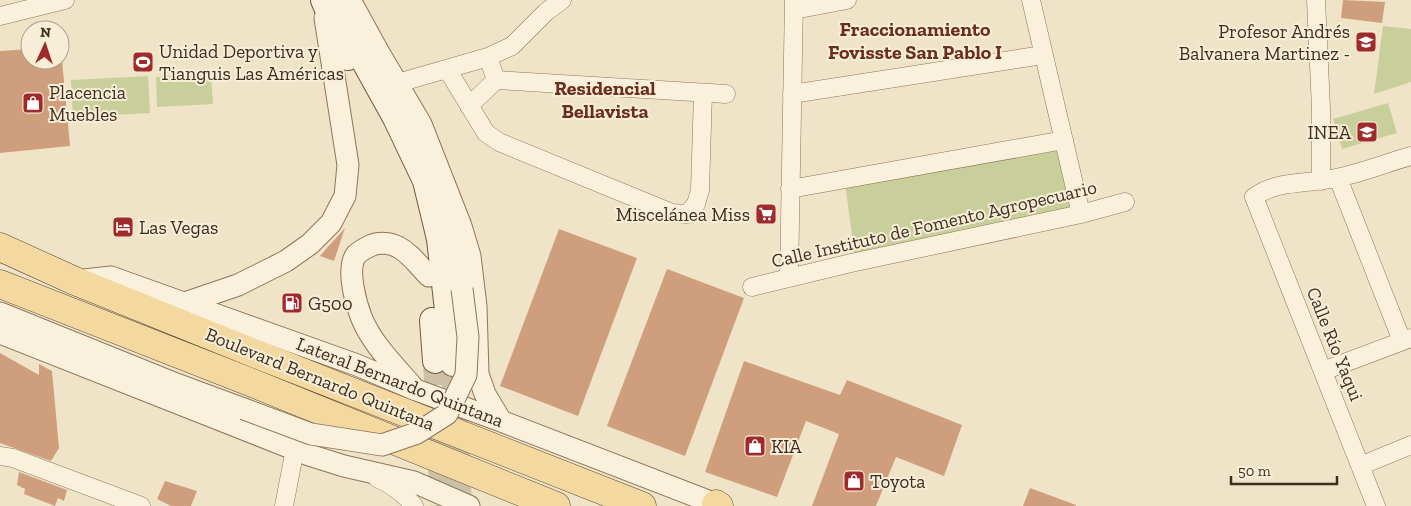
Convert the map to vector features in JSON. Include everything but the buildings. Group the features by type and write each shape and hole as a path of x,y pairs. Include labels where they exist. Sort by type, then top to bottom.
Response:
{"main road":[{"path":"323,0 349,60 383,122 411,186 423,240 444,362 439,239 425,181 360,55 352,29 349,0"},
{"name":"Boulevard Bernardo Quintana","path":"0,247 75,281 642,506"},
{"name":"Boulevard Bernardo Quintana","path":"0,284 556,506"}],"street":[{"path":"0,16 65,0"},
{"path":"185,303 238,285 286,261 310,244 331,223 345,196 348,165 323,0"},
{"path":"349,0 421,124 461,226 471,264 476,306 478,374 485,394 501,421"},
{"path":"0,313 171,382 311,434 382,445 416,433 447,414 466,375 468,337 462,289 435,182 410,126 371,62 349,0"},
{"path":"398,84 488,57 512,46 546,12 562,0"},
{"path":"789,278 794,5 847,0"},
{"path":"1031,0 1081,214"},
{"path":"1316,0 1321,108 1321,181 1338,178 1411,156"},
{"path":"792,94 1043,55"},
{"path":"488,57 496,80"},
{"path":"447,69 486,133 499,142 672,214 687,214 696,204 700,190 703,93"},
{"path":"469,106 482,91 496,80 726,94"},
{"path":"790,189 1064,140"},
{"path":"1323,371 1407,340 1338,178"},
{"name":"Calle Río Yaqui","path":"1321,181 1279,186 1260,192 1254,197 1376,506"},
{"name":"Calle Instituto de Fomento Agropecuario","path":"752,287 1081,214 1125,202"},
{"path":"416,390 379,349 362,319 354,291 352,273 355,257 364,249 376,244 387,243 406,252 428,276"},
{"name":"Lateral Bernardo Quintana","path":"75,281 112,278 185,303 357,365 416,390 719,505"},
{"path":"0,333 318,458 414,482 468,506"},
{"path":"1360,466 1411,446"},
{"path":"284,506 295,449"},
{"path":"0,456 12,458 141,506"},
{"path":"358,469 393,485 414,506"},
{"path":"426,506 429,502 437,501 451,506"}],"green space":[{"path":"1383,26 1411,29 1411,82 1374,94"},
{"path":"211,74 213,104 157,107 156,77"},
{"path":"148,76 150,113 73,117 71,80"},
{"path":"1388,103 1397,133 1342,149 1333,119"},
{"path":"1057,143 1075,212 855,258 845,183"}],"tunnel":[{"path":"435,361 442,506"},
{"path":"453,364 460,506"}],"place":[{"name":"Profesor Andrés Balvanera Martinez -","path":"1366,42"},
{"name":"Unidad Deportiva y Tianguis Las Américas","path":"143,62"},
{"name":"Placencia Muebles","path":"33,103"},
{"name":"INEA","path":"1367,132"},
{"name":"Miscelánea Miss","path":"766,214"},
{"name":"Las Vegas","path":"123,227"},
{"name":"G500","path":"292,303"},
{"name":"KIA","path":"755,446"},
{"name":"Toyota","path":"854,481"}],"district":[{"name":"Fraccionamiento Fovisste San Pablo I","path":"915,40"},
{"name":"Residencial Bellavista","path":"605,100"}]}
